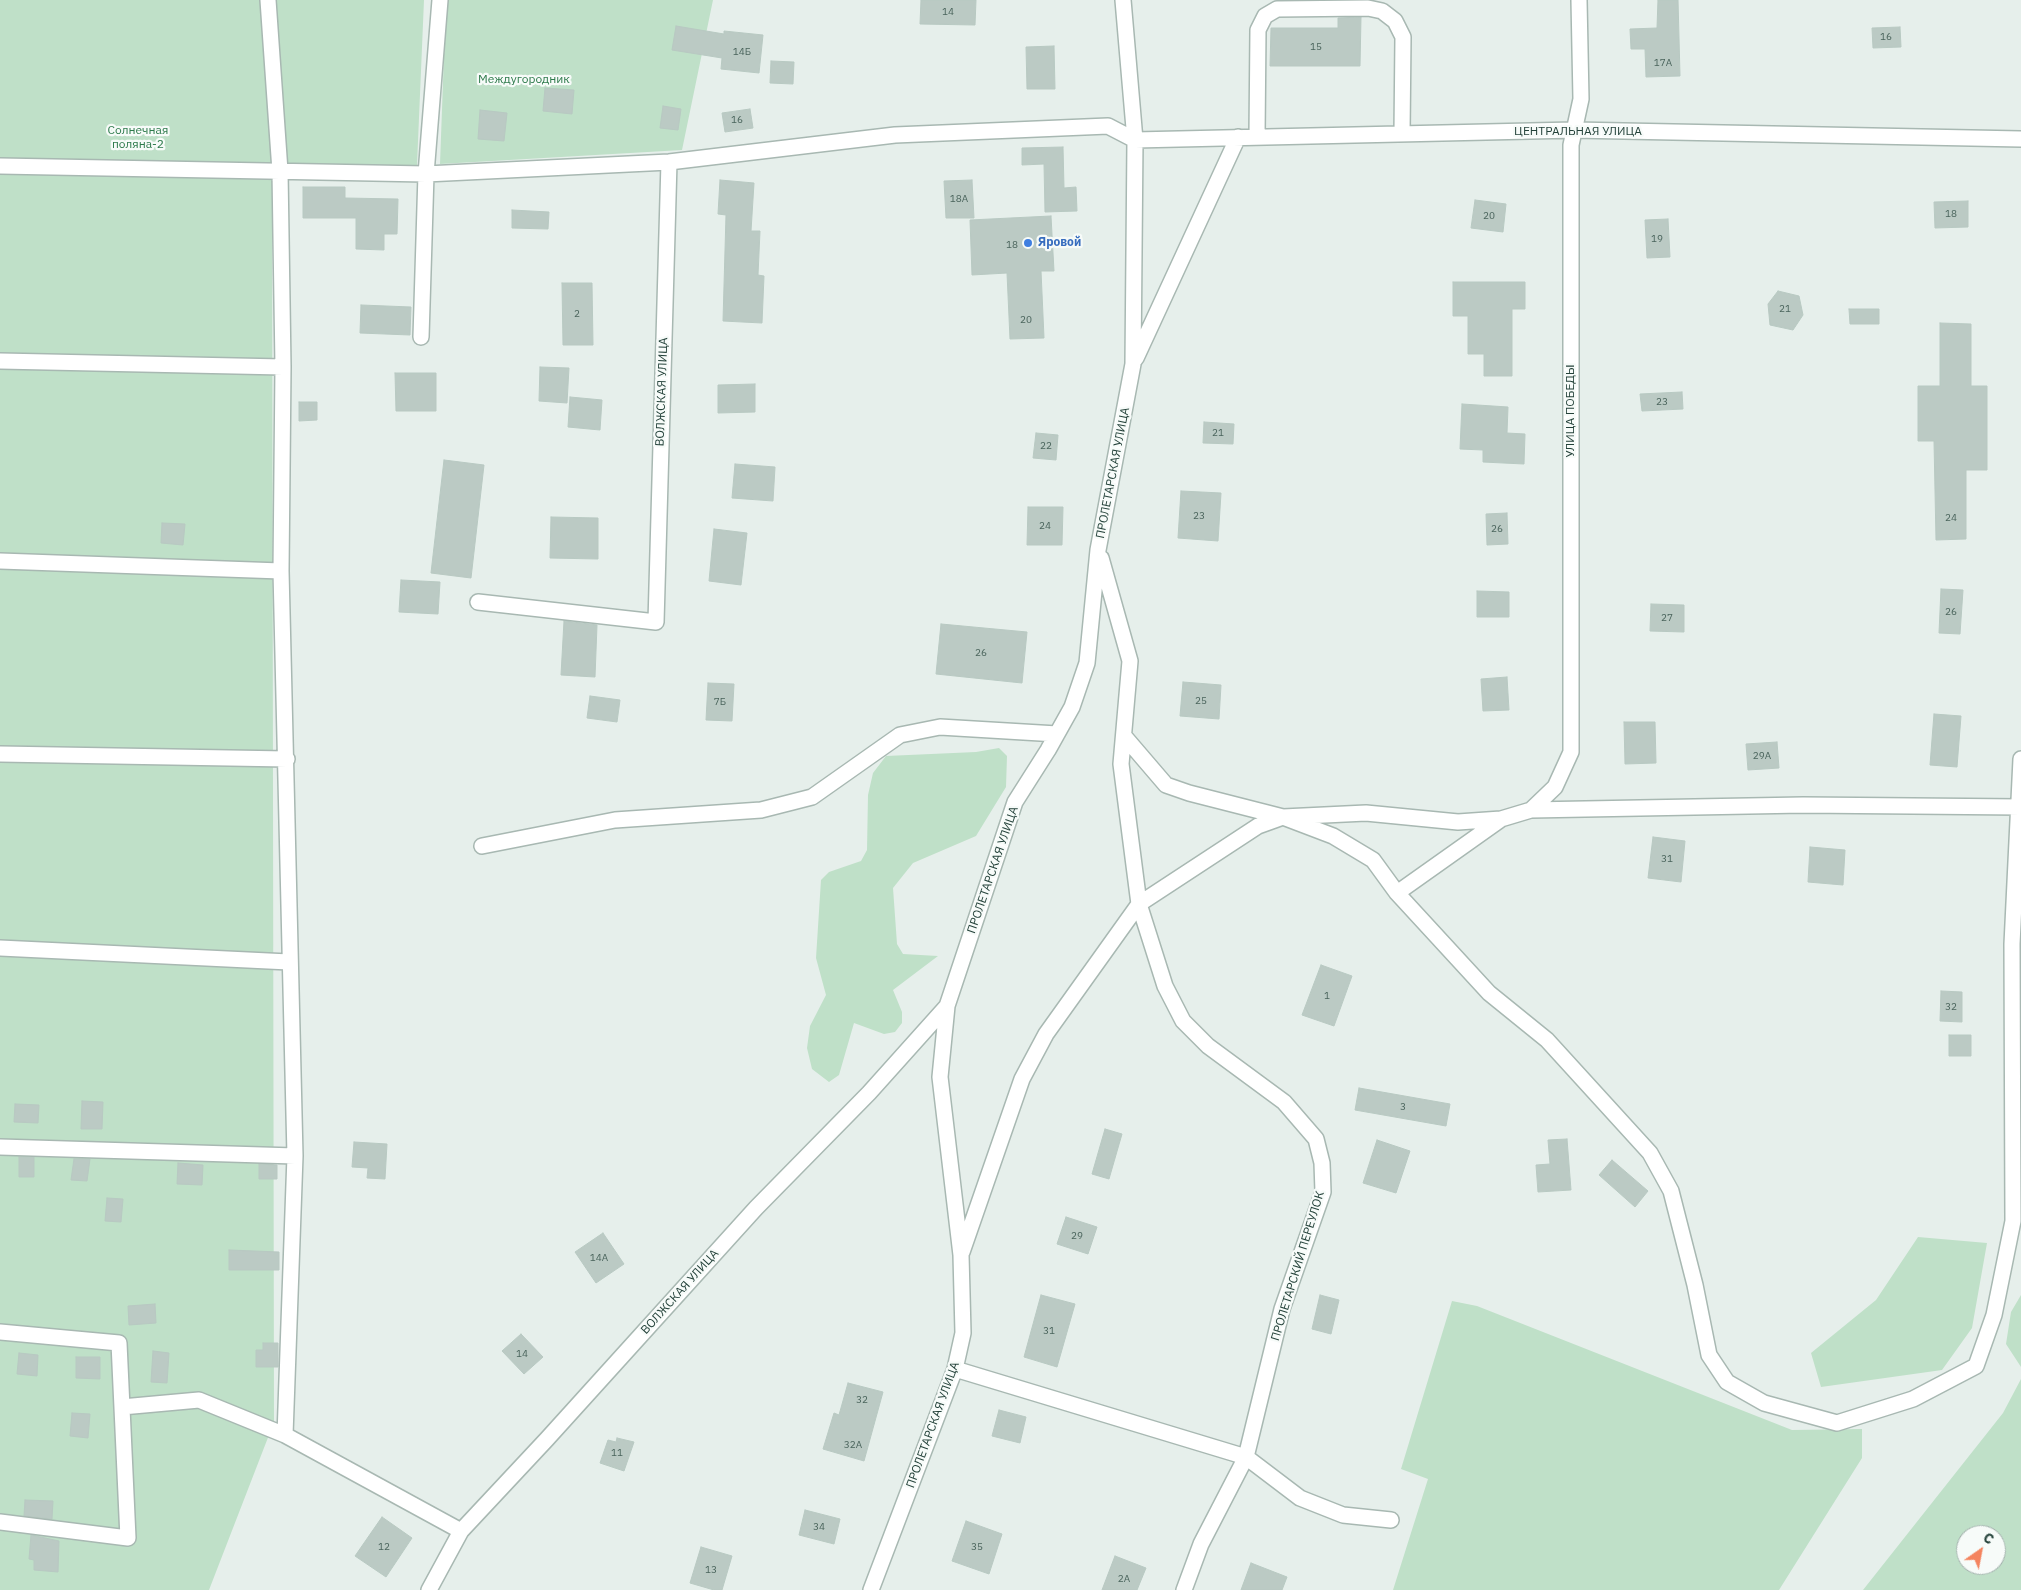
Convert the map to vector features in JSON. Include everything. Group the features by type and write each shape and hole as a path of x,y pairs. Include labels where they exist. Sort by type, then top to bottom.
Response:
{"street":[{"path":"268,0 280,171 283,367 281,571 295,1156 285,1435"},
{"path":"421,337 426,174 440,0"},
{"name":"ПРОЛЕТАРСКАЯ УЛИЦА","path":"871,1590 955,1369 963,1333 961,1256 940,1077 947,1006 1015,802 1072,707 1087,662 1098,550 1133,364 1134,140 1123,0"},
{"name":"УЛИЦА ПОБЕДЫ","path":"1531,810 1555,788 1571,752 1571,145 1581,99 1579,0"},
{"path":"1256,136 1258,30 1266,16 1277,9 1368,8 1382,11 1395,21 1403,37 1402,133"},
{"path":"0,166 426,174 669,162 895,136 1108,126 1134,140"},
{"name":"ЦЕНТРАЛЬНАЯ УЛИЦА","path":"1134,140 1574,130 2021,139"},
{"path":"1133,364 1238,137"},
{"name":"ВОЛЖСКАЯ УЛИЦА","path":"478,602 656,622 669,162"},
{"path":"0,361 283,367"},
{"name":"ПРОЛЕТАРСКИЙ ПЕРЕУЛОК","path":"1098,550 1130,661 1121,764 1140,904 1165,986 1183,1021 1208,1046 1284,1102 1316,1139 1322,1163 1323,1192 1282,1309 1246,1457 1201,1544 1184,1590"},
{"path":"0,561 281,571"},
{"path":"482,846 615,820 761,810 795,802 812,797 900,736 940,727 1057,734"},
{"path":"1124,736 1166,785 1189,793 1283,816 1333,836 1373,860 1398,893 1489,993 1548,1040 1650,1153 1671,1191 1695,1285 1709,1355 1727,1382 1764,1403 1837,1423 1913,1399 1976,1366 1994,1315 2013,1221 2012,944 2021,759"},
{"path":"0,754 286,759"},
{"path":"961,1256 1022,1079 1046,1034 1140,904 1258,826 1283,816 1366,813 1458,822 1501,819 1531,810 1803,805 2020,806"},
{"path":"1398,893 1501,819"},
{"path":"0,948 289,962"},
{"name":"ВОЛЖСКАЯ УЛИЦА","path":"429,1590 461,1531 554,1432 756,1208 869,1092 947,1006"},
{"path":"0,1147 295,1156"},
{"path":"0,1332 119,1343 128,1538 0,1522"},
{"path":"955,1369 1246,1457 1300,1498 1343,1514 1391,1520"},
{"path":"122,1407 199,1400 285,1435 461,1531"}],"green space":[{"name":"Солнечная поляна-2","path":"0,0 424,0 417,165 272,167 274,1422 209,1590 0,1590"},
{"name":"Междугородник","path":"446,0 713,0 682,150 440,164"},
{"path":"999,748 1007,756 1006,787 976,836 913,863 893,888 897,944 903,954 938,956 893,990 902,1012 902,1023 895,1032 884,1034 854,1023 839,1075 829,1082 812,1069 807,1048 810,1026 826,995 816,958 821,880 829,872 861,861 867,850 868,795 873,773 886,756 976,752"},
{"path":"1918,1237 1987,1243 1972,1328 1942,1370 1821,1387 1811,1353 1876,1300"},
{"path":"2021,1295 2021,1367 2006,1344 2011,1312"},
{"path":"1452,1301 1477,1306 1792,1430 1862,1429 1862,1458 1779,1590 1393,1590 1428,1479 1401,1469"},
{"path":"2021,1379 2021,1590 1863,1590 2003,1413"}],"building":[{"path":"921,0 976,0 975,25 920,24"},
{"path":"1658,0 1678,0 1680,76 1646,77 1645,49 1631,49 1630,29 1657,28"},
{"path":"1361,17 1360,66 1270,66 1271,28 1338,28 1338,18"},
{"path":"676,26 724,34 724,31 763,35 759,73 721,69 722,58 672,50"},
{"path":"1900,27 1901,47 1873,48 1872,28"},
{"path":"1054,46 1055,89 1027,89 1026,47"},
{"path":"771,61 794,62 793,84 770,83"},
{"path":"545,88 574,90 572,114 543,111"},
{"path":"663,106 681,109 678,130 660,128"},
{"path":"750,109 753,128 725,132 722,113"},
{"path":"480,110 507,113 504,141 478,139"},
{"path":"1063,147 1064,188 1076,187 1077,211 1045,212 1044,164 1022,165 1022,148"},
{"path":"720,180 754,183 751,231 760,231 758,275 764,276 762,323 723,321 726,215 718,214"},
{"path":"972,180 974,218 946,218 944,181"},
{"path":"303,187 345,187 345,198 398,199 397,234 384,234 384,250 356,249 356,218 303,218"},
{"path":"1475,200 1506,204 1503,232 1471,228"},
{"path":"1968,201 1968,227 1935,228 1934,202"},
{"path":"512,210 549,212 548,229 512,228"},
{"path":"1051,216 1054,271 1041,271 1044,338 1010,339 1007,273 972,275 970,220"},
{"path":"1668,219 1670,257 1647,258 1645,220"},
{"path":"1453,282 1525,282 1525,309 1512,309 1512,376 1484,376 1484,354 1468,354 1468,316 1453,316"},
{"path":"562,283 592,283 593,345 563,345"},
{"path":"1778,291 1799,296 1803,315 1793,330 1770,325 1768,304"},
{"path":"361,305 411,307 410,335 360,333"},
{"path":"1849,309 1879,309 1879,324 1850,324"},
{"path":"1940,323 1971,324 1971,386 1987,386 1987,470 1966,470 1966,539 1936,540 1934,441 1918,441 1918,386 1940,386"},
{"path":"540,367 569,368 567,403 539,401"},
{"path":"395,373 436,373 436,411 396,411"},
{"path":"755,384 755,412 718,413 718,385"},
{"path":"1682,392 1683,409 1642,411 1640,394"},
{"path":"570,397 602,400 600,430 568,427"},
{"path":"299,402 317,402 317,420 299,421"},
{"path":"1462,404 1508,407 1507,433 1525,434 1524,464 1483,462 1483,450 1460,449"},
{"path":"1204,422 1234,424 1233,444 1203,443"},
{"path":"1036,433 1058,435 1056,460 1033,458"},
{"path":"444,460 484,465 471,578 431,573"},
{"path":"735,464 775,467 773,501 732,498"},
{"path":"1181,491 1221,493 1218,541 1178,538"},
{"path":"1028,507 1063,507 1062,545 1027,545"},
{"path":"1507,513 1508,544 1487,545 1486,514"},
{"path":"551,517 598,518 598,559 550,558"},
{"path":"162,523 185,524 183,545 161,543"},
{"path":"714,529 747,533 741,585 709,581"},
{"path":"401,580 440,582 438,614 399,612"},
{"path":"1941,589 1963,590 1960,634 1939,633"},
{"path":"1477,591 1509,592 1509,617 1477,617"},
{"path":"1651,604 1684,605 1684,632 1650,631"},
{"path":"564,621 597,625 595,677 561,675"},
{"path":"941,624 1027,632 1022,683 936,674"},
{"path":"1507,677 1509,710 1483,711 1481,679"},
{"path":"1183,682 1221,685 1219,719 1180,716"},
{"path":"708,683 734,684 732,721 706,720"},
{"path":"590,696 620,700 617,722 587,718"},
{"path":"1934,714 1961,716 1957,767 1930,765"},
{"path":"1624,722 1655,722 1656,763 1625,764"},
{"path":"1777,742 1779,768 1748,770 1746,744"},
{"path":"1653,837 1685,841 1681,882 1648,878"},
{"path":"1810,847 1845,850 1843,885 1808,882"},
{"path":"1321,965 1352,976 1334,1026 1302,1015"},
{"path":"1941,991 1962,992 1962,1022 1940,1021"},
{"path":"1949,1035 1971,1035 1971,1056 1949,1056"},
{"path":"1359,1088 1450,1104 1446,1126 1355,1110"},
{"path":"82,1101 103,1102 102,1129 81,1129"},
{"path":"15,1104 39,1105 38,1123 14,1122"},
{"path":"1105,1129 1122,1134 1109,1179 1092,1174"},
{"path":"1567,1139 1571,1190 1538,1192 1536,1165 1550,1164 1548,1140"},
{"path":"1377,1140 1410,1151 1396,1193 1363,1183"},
{"path":"354,1142 387,1144 385,1179 367,1178 368,1168 352,1167"},
{"path":"19,1157 34,1157 34,1177 19,1177"},
{"path":"74,1159 90,1159 87,1181 71,1180"},
{"path":"1612,1160 1648,1191 1635,1207 1599,1175"},
{"path":"178,1163 203,1165 202,1185 177,1184"},
{"path":"259,1164 277,1165 277,1179 259,1179"},
{"path":"107,1198 123,1199 121,1222 105,1221"},
{"path":"1066,1217 1097,1227 1088,1254 1057,1244"},
{"path":"603,1233 624,1264 596,1283 575,1252"},
{"path":"229,1250 279,1252 279,1270 229,1270"},
{"path":"1041,1295 1075,1304 1057,1367 1024,1357"},
{"path":"1320,1295 1339,1300 1331,1334 1312,1329"},
{"path":"155,1304 156,1323 129,1325 128,1306"},
{"path":"521,1334 543,1357 524,1374 502,1351"},
{"path":"263,1343 278,1343 278,1367 256,1367 256,1350 263,1350"},
{"path":"153,1351 169,1353 167,1383 151,1382"},
{"path":"19,1353 38,1355 37,1376 17,1374"},
{"path":"76,1357 100,1357 100,1379 76,1378"},
{"path":"848,1383 883,1392 864,1461 823,1449 834,1413 839,1415"},
{"path":"999,1410 1026,1417 1020,1443 992,1436"},
{"path":"72,1413 90,1414 88,1438 70,1436"},
{"path":"617,1438 634,1442 624,1471 600,1463 608,1440 616,1442"},
{"path":"25,1500 53,1501 52,1519 24,1516"},
{"path":"805,1510 840,1519 834,1544 799,1535"},
{"path":"382,1517 412,1538 386,1577 355,1556"},
{"path":"966,1521 1002,1534 989,1574 952,1561"},
{"path":"31,1535 59,1541 58,1572 34,1570 34,1560 29,1559"},
{"path":"701,1547 732,1556 722,1590 714,1590 690,1583"},
{"path":"1115,1556 1146,1568 1137,1590 1102,1590"},
{"path":"1251,1563 1287,1577 1282,1590 1241,1590"}],"place":[{"name":"Яровой","path":"1028,243"}]}
